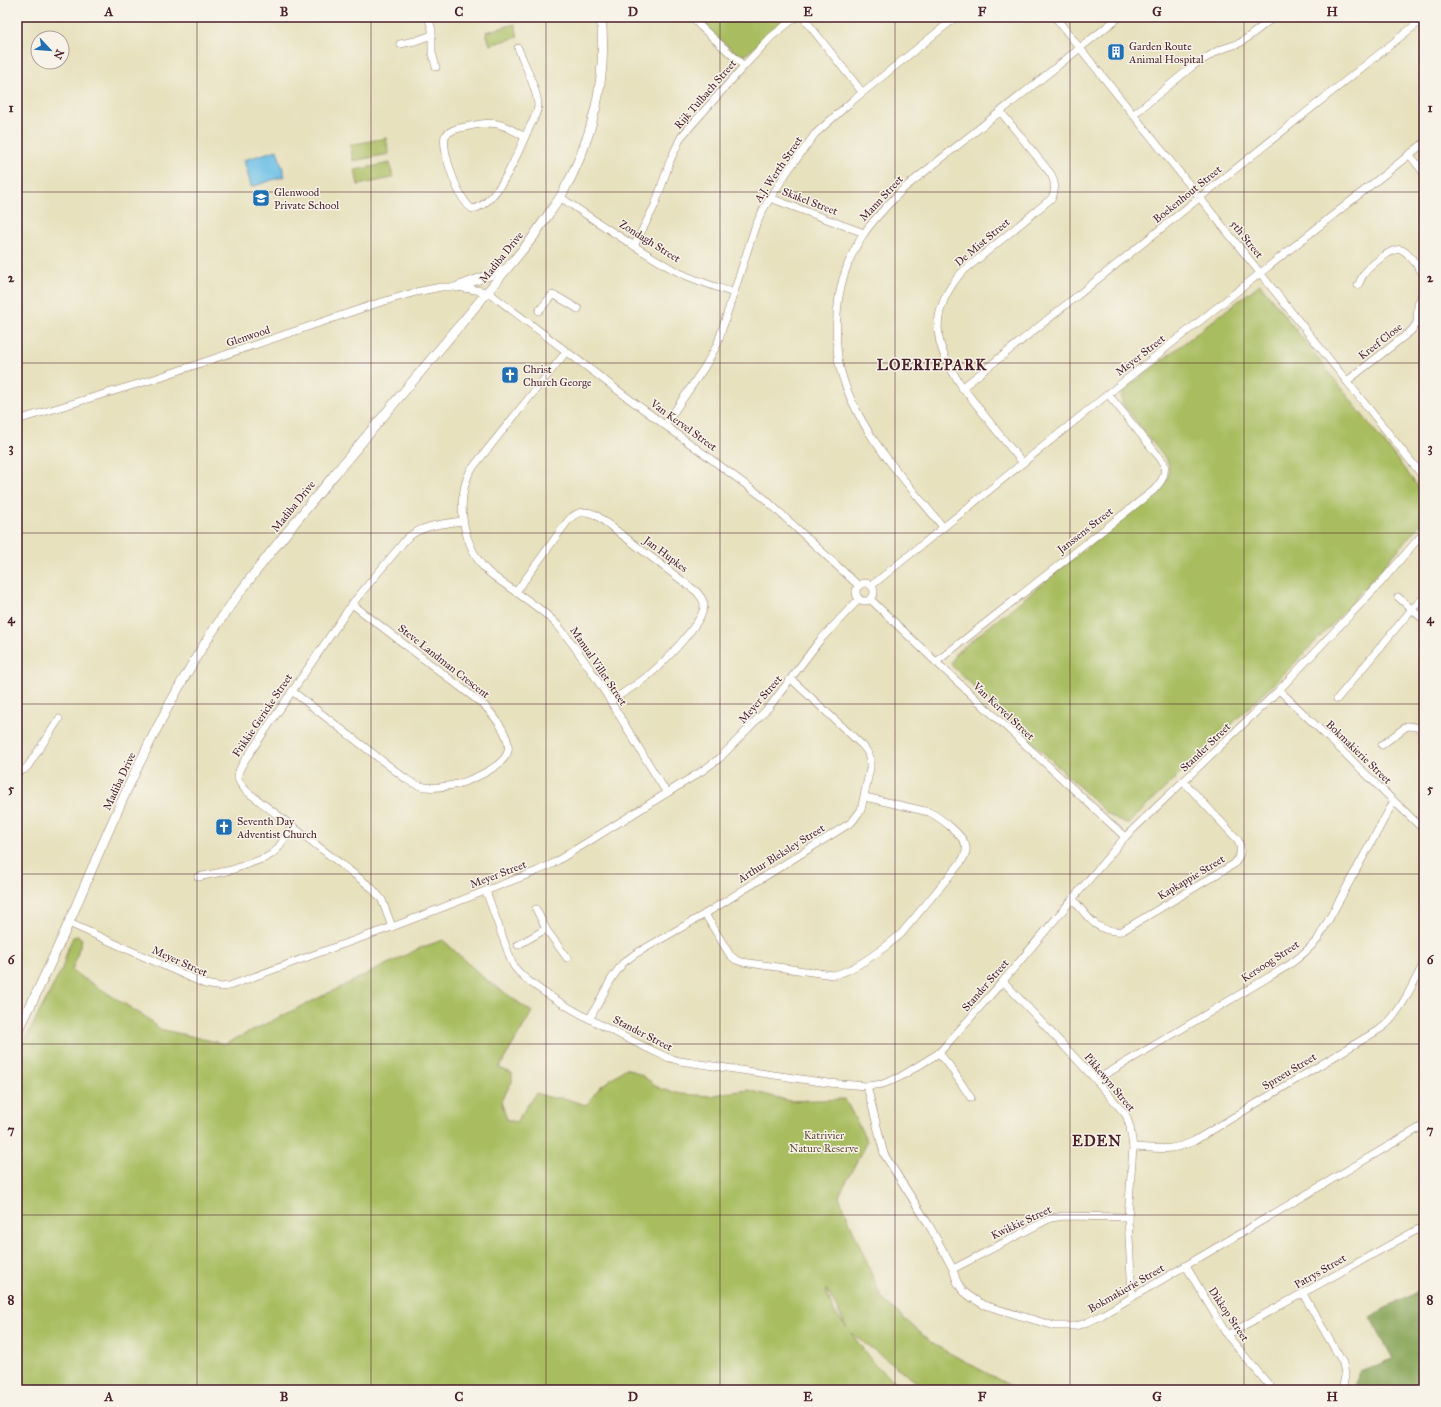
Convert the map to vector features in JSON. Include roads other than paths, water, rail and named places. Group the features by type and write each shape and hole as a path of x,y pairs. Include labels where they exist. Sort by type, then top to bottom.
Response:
{"street":[{"path":"428,17 432,30 432,53 436,67"},
{"name":"Madiba Drive","path":"17,1034 69,923 154,733 196,657 225,612 303,512 533,237 560,196 580,158 596,109 602,74 603,42 601,17"},
{"path":"693,17 700,26 744,66"},
{"name":"Rijk Tulbach Street","path":"634,246 655,205 670,161 681,137 771,37 796,17"},
{"path":"803,17 862,92"},
{"name":"A.J. Werth Street","path":"665,425 711,356 717,344 755,227 770,198 787,172 815,134 862,92 956,17"},
{"name":"5th Street","path":"1055,17 1423,477"},
{"name":"Mann Street","path":"943,527 872,437 849,394 840,368 836,328 838,296 849,262 864,234 877,216 903,189 1119,17"},
{"path":"1133,115 1194,65 1214,52 1240,43 1274,17"},
{"name":"Boekenhout Street","path":"962,388 1424,18"},
{"path":"400,44 432,36"},
{"path":"518,48 537,97 537,110 514,162 502,182 484,205 473,209 469,207 458,189 444,147 445,136 448,132 484,122 504,125 525,137"},
{"name":"De Mist Street","path":"1000,111 1051,174 1054,181 1055,192 1052,198 955,280 944,298 939,318 938,335 949,368 962,388 1023,463"},
{"name":"Meyer Street","path":"871,586 1108,394 1424,143"},
{"path":"1409,154 1424,173"},
{"name":"Zondagh Street","path":"560,196 634,246 674,270 696,280 734,293"},
{"name":"Skakel Street","path":"770,198 864,234"},
{"path":"1358,286 1363,275 1371,266 1397,249 1406,253 1424,276"},
{"path":"456,287 508,268"},
{"name":"Glenwood","path":"17,420 151,380 375,304 416,292 441,287 456,287 488,292"},
{"name":"Kreef Close","path":"1347,381 1411,331 1417,323 1418,304 1424,290"},
{"name":"Van Kervel Street","path":"488,292 566,352 764,498 859,586"},
{"path":"539,311 552,295 558,297 578,310"},
{"name":"Manual Villet Street","path":"566,352 470,471 465,482 463,493 462,521 480,564 559,626 585,661 667,793"},
{"name":"Janssens Street","path":"936,662 1154,490 1161,482 1165,474 1164,463 1108,394"},
{"name":"Jan Hupkes","path":"516,592 567,522 572,516 579,512 587,512 596,515 697,592 702,599 703,610 683,641 649,675 610,701"},
{"name":"Frikkie Gericke Street","path":"392,927 382,900 372,888 241,786 238,770 352,604 407,538 413,533 433,526 462,521"},
{"name":"Stander Street","path":"486,891 515,970 545,992 649,1049 674,1060 828,1083 867,1086 883,1084 900,1077 939,1053 1003,981 1124,838 1280,690 1383,580 1421,536 1424,528"},
{"path":"863,584 871,586 873,591 870,599 865,601 858,599 856,592 859,586 863,584"},
{"path":"1398,597 1424,620"},
{"path":"1337,699 1412,609 1424,597"},
{"name":"Meyer Street","path":"69,923 205,984 221,987 233,985 392,927 552,864 702,771 720,758 770,706 828,632 858,599"},
{"name":"Van Kervel Street","path":"870,599 1124,838"},
{"name":"Steve Landman Crescent","path":"292,691 406,779 419,786 434,788 453,785 489,770 497,765 506,756 508,752 508,742 500,724 485,706 352,604"},
{"name":"Arthur Bleksley Street","path":"590,1018 612,978 623,963 635,954 705,914 852,822 861,810 870,768 870,760 867,751 791,679"},
{"name":"Bokmakierie Street","path":"1280,690 1424,830"},
{"path":"17,772 24,770 28,766 59,719"},
{"path":"1382,745 1407,726 1424,728"},
{"name":"Kapkappie Street","path":"1073,899 1098,927 1111,931 1122,931 1234,864 1240,855 1240,845 1238,840 1184,782"},
{"path":"705,914 730,954 736,960 742,962 833,975 844,972 890,943 920,912 961,862 966,852 966,846 962,839 938,816 928,812 865,797"},
{"name":"Kersoog Street","path":"1096,1080 1289,965 1311,948 1318,939 1394,801"},
{"path":"198,877 231,870 265,858 278,848 293,826"},
{"path":"536,909 546,929 567,958"},
{"path":"518,945 546,929"},
{"name":"Spreeu Street","path":"1132,1147 1173,1149 1194,1141 1387,1025 1394,1016 1424,963"},
{"name":"Pikkewyn Street","path":"1003,981 1096,1080 1126,1115 1130,1127 1132,1147 1128,1217 1132,1297"},
{"path":"939,1053 971,1098"},
{"name":"Bokmakierie Street","path":"867,1086 884,1154 913,1198 953,1269 957,1282 963,1291 984,1305 1055,1326 1076,1326 1088,1322 1186,1266 1424,1125"},
{"name":"Kwikkie Street","path":"953,1269 1051,1218 1064,1216 1128,1217"},
{"name":"Patrys Street","path":"1228,1335 1424,1226"},
{"name":"Dikkop Street","path":"1186,1266 1228,1335 1273,1390"},
{"path":"1302,1294 1343,1362 1345,1376 1342,1390"}],"water":[{"path":"277,150 285,176 251,187 244,160"}],"place":[{"name":"Garden Route Animal Hospital","path":"1116,52"},
{"name":"Glenwood Private School","path":"261,198"},
{"name":"Christ Church George","path":"510,375"},
{"name":"Seventh Day Adventist Church","path":"224,827"}],"district":[{"name":"LOERIEPARK","path":"932,365"},
{"name":"EDEN","path":"1097,1141"}],"park label":[{"name":"Katrivier Nature Reserve","path":"824,1141"}]}
